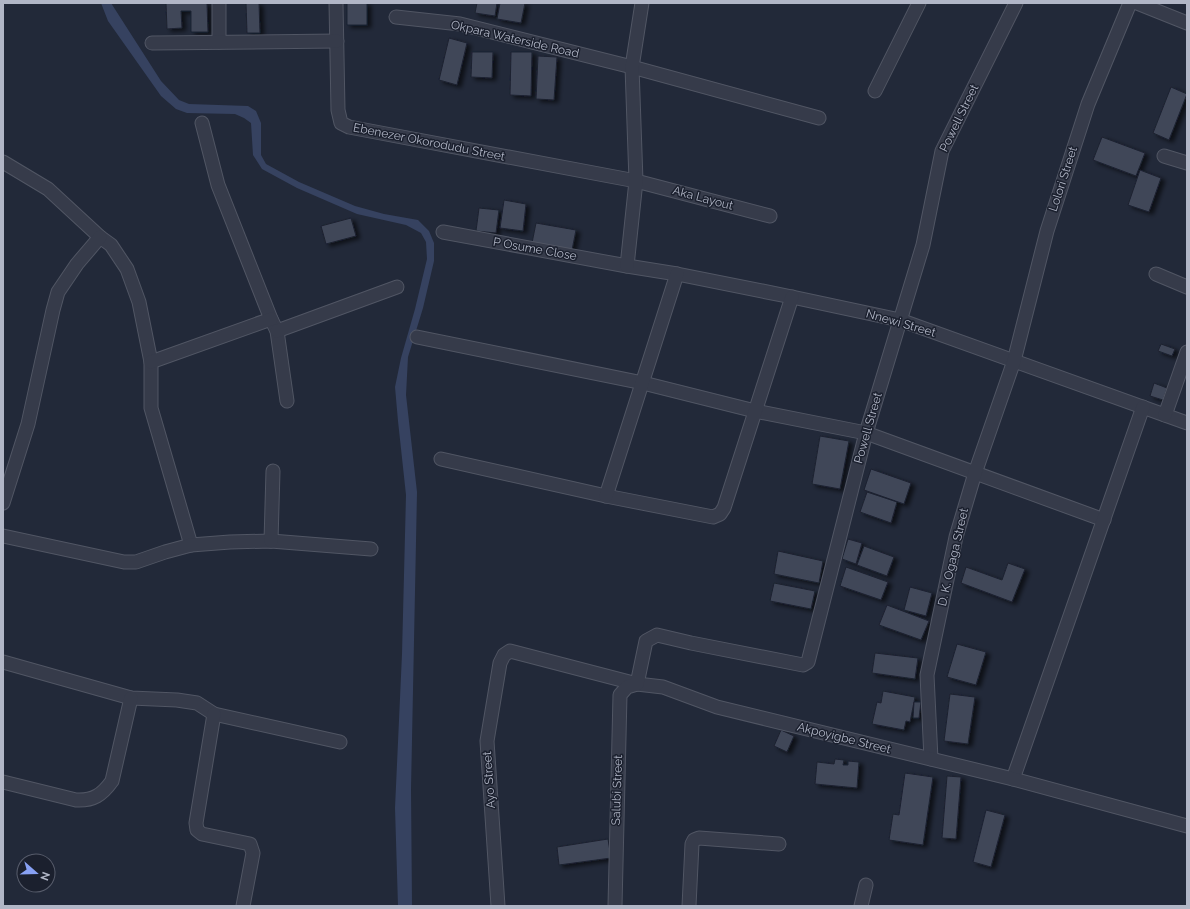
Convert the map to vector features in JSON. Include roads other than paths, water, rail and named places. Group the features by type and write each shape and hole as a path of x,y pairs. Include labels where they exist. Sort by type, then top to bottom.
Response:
{"street":[{"path":"219,3 219,42"},
{"name":"Ebenezer Okorodudu Street","path":"336,3 338,110 340,124 349,127 636,180"},
{"path":"626,266 636,180 632,67 642,3"},
{"path":"875,91 919,3"},
{"name":"Powell Street","path":"637,684 646,641 657,635 803,665 808,662 866,433 923,245 942,150 1016,3"},
{"name":"Lolori Street","path":"1014,361 1046,231 1088,104 1130,3"},
{"path":"1137,3 1187,23"},
{"name":"Okpara Waterside Road","path":"396,17 460,24 632,67 819,118"},
{"path":"152,43 336,41"},
{"path":"202,124 218,185 277,332 287,401"},
{"path":"1164,156 1187,163"},
{"path":"3,162 48,189 100,237 111,245 127,269 139,302 151,362 151,408 191,546"},
{"name":"Aka Layout","path":"636,180 770,216"},
{"name":"P Osume Close","path":"443,232 626,266"},
{"path":"3,503 28,424 58,292 77,264 100,237"},
{"name":"Nnewi Street","path":"626,266 677,274 900,320 1187,423"},
{"path":"606,496 677,274"},
{"path":"1156,274 1187,286"},
{"path":"277,332 397,287"},
{"path":"441,459 606,496 713,517 720,514 724,508 792,297"},
{"path":"151,362 271,319"},
{"path":"417,337 643,383 755,411 866,433 1104,520"},
{"path":"1165,415 1187,352"},
{"name":"D. K. Ogaga Street","path":"931,759 927,675 956,537 975,473 1014,361"},
{"path":"1014,779 1144,407"},
{"path":"271,541 273,471"},
{"path":"3,536 124,562 136,562 165,552 191,546 230,542 271,541 371,549"},
{"name":"Akpoyigbe Street","path":"504,655 510,651 637,684 663,687 717,707 1014,779 1187,826"},
{"name":"Ayo Street","path":"498,906 487,741 500,663 504,655"},
{"path":"3,662 131,698 177,700 197,703 214,714 340,742"},
{"name":"Salubi Street","path":"615,906 620,696 627,687 637,684"},
{"path":"3,782 76,800 87,800 98,796 112,781 131,698"},
{"path":"214,714 196,823 197,830 202,834 250,844 253,852 243,906"},
{"path":"689,906 692,844 694,840 699,838 778,844"},
{"path":"861,906 866,885"}],"water":[{"path":"101,3 111,3 161,81 179,100 189,104 248,106 256,111 261,123 261,155 266,164 299,182 355,206 384,214 418,220 429,231 434,243 434,261 423,308 408,357 406,395 417,492 411,789 412,906 398,906 395,808 402,654 406,495 395,387 401,358 427,259 426,242 421,233 406,225 357,214 297,188 262,169 253,155 251,123 244,118 235,114 187,113 176,109 161,96 108,21"}]}
